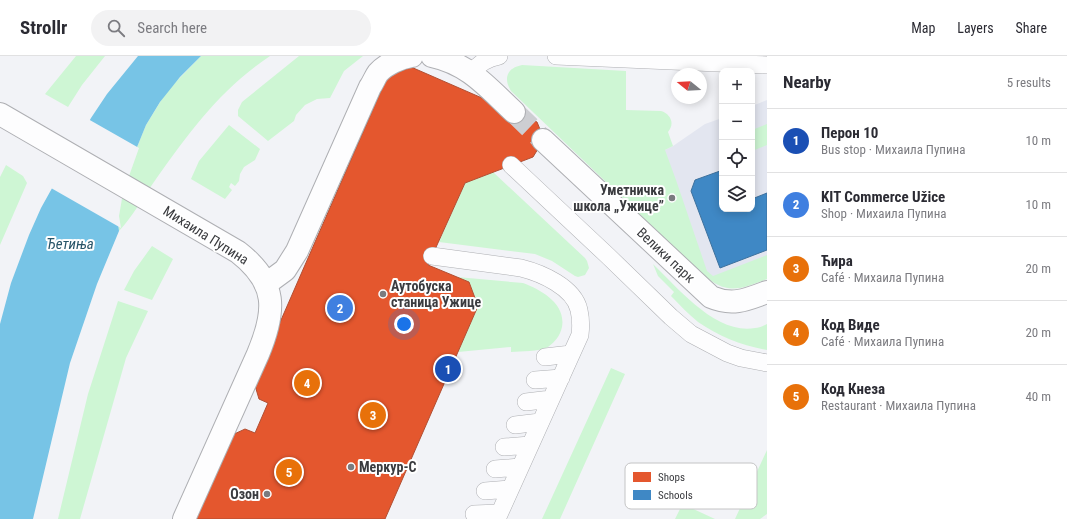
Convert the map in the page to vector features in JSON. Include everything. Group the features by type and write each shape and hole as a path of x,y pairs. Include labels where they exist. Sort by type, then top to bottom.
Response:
{"street":[{"path":"266,284 285,270 297,251 370,87 378,73 392,63 405,57 412,56"},
{"path":"432,56 449,60 471,73 514,112"},
{"name":"Михаила Пупина","path":"0,114 232,247 254,265 266,284 271,301 268,328 258,354 184,519"},
{"name":"Велики парк","path":"543,140 711,297 720,301 734,302 767,292"}],"lane":[{"path":"471,73 485,60 499,56"},
{"path":"556,56 767,65"},
{"path":"511,166 687,331 727,353 741,358 767,363"},
{"path":"432,256 534,271 562,287 573,297 579,308 581,322 580,335 498,516 474,514"},
{"path":"545,357 572,354"},
{"path":"535,380 561,378"},
{"path":"526,402 551,399"},
{"path":"515,425 540,422"},
{"path":"504,448 530,445"},
{"path":"495,469 520,467"},
{"path":"485,491 510,489"}],"shaded area":[{"name":"Уметничка школа „Ужице”","path":"767,100 767,279 739,288 723,287 716,284 701,273 611,187 705,124 719,119 719,212 755,212 755,105"}],"green space":[{"path":"76,56 105,56 82,85 68,107 45,94"},
{"path":"201,56 270,56 236,82 207,112 181,144 119,231 117,216 133,157 146,125 167,91"},
{"path":"299,56 363,56 344,71 330,98 317,99 305,105 296,115 294,121 268,141 238,116 238,110 242,102"},
{"path":"522,65 626,71 626,110 661,111 667,114 671,120 671,126 668,132 673,146 665,150 707,271 713,276 767,255 767,279 748,286 732,288 718,285 701,273 511,91 507,82 508,74 513,68"},
{"path":"767,124 767,145 755,150 755,140 755,129"},
{"path":"229,125 260,149 255,160 244,167 240,174 239,181 235,186 231,183 229,187 232,190 225,199 191,179 199,161"},
{"path":"6,165 23,176 27,183 0,245 0,177"},
{"path":"493,172 585,258 589,268 585,275 578,277 575,276 552,261 535,254 439,242 465,183"},
{"path":"152,246 173,259 152,300 124,290 134,271"},
{"path":"653,264 686,297 712,317 726,324 740,328 756,328 767,324 767,350 731,340 698,322 671,296 674,292 658,276"},
{"path":"457,277 523,283 545,294 560,311 562,327 559,336 548,347 535,351 511,352 511,347 458,352 478,306 469,282"},
{"path":"118,301 148,311 126,358 80,519 58,519 88,394"},
{"path":"611,368 625,374 560,519 542,519"},
{"path":"767,450 767,514 760,519 735,519 740,509 757,509 757,472"},
{"path":"680,509 693,509 715,519 675,519"}],"water":[{"name":"Ђетиња","path":"138,56 201,56 180,77 160,102 146,125 133,157 117,216 119,231 97,284 70,363 33,519 0,519 0,324 11,283 41,208 91,118 107,94"}],"pier":[{"path":"88,119 139,148 123,193 119,216 121,228 51,188"}],"building: Shops":[{"name":"Аутобуска станица Ужице","path":"411,67 537,122 544,139 533,157 465,183 428,265 469,282 478,306 385,519 193,519 230,436 245,429 255,433 268,403 259,399 254,382 387,77"}],"building: Schools":[{"path":"719,171 719,212 755,212 755,198 767,193 767,250 720,268 691,191 695,180"}],"tunnel":[{"path":"514,112 543,140"}],"place":[{"name":"Уметничка школа „Ужице”","path":"672,198"},
{"name":"Аутобуска станица Ужице","path":"383,294"},
{"name":"KIT Commerce Užice","path":"340,308"},
{"name":"Перон 10","path":"448,369"},
{"name":"Код Виде","path":"307,383"},
{"name":"Ћира","path":"373,415"},
{"name":"Меркур-С","path":"351,467"},
{"name":"Код Кнеза","path":"289,472"},
{"name":"Озон","path":"267,494"}]}
